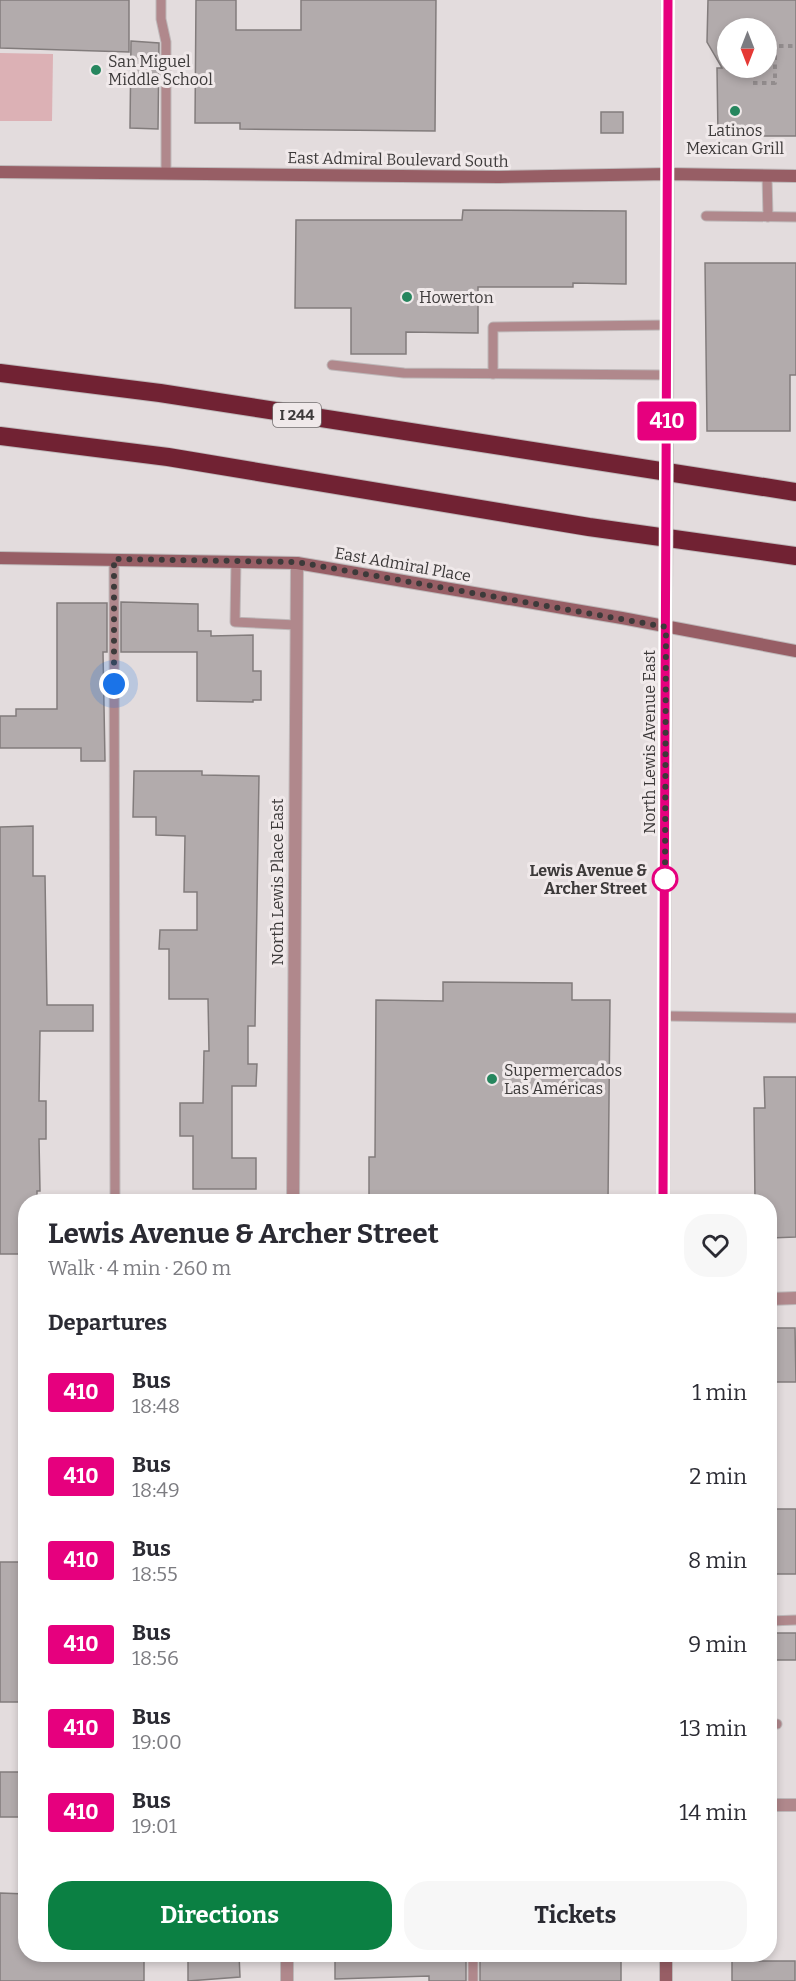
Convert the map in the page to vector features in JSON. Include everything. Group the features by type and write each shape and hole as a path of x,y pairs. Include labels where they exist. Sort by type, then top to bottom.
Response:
{"highway":[{"name":"I 244","path":"0,373 160,393 796,492"},
{"path":"0,436 168,457 589,528 796,556"}],"main road":[{"name":"North Lewis Avenue East","path":"663,1194 668,0"},
{"name":"East Admiral Boulevard South","path":"0,172 499,177 668,174 796,176"},
{"name":"East Admiral Place","path":"0,558 297,562 796,651"},
{"path":"666,1962 666,1981"}],"street":[{"name":"North Lewis Place East","path":"293,1194 297,562"},
{"path":"777,1299 796,1298"},
{"path":"777,1805 796,1805"},
{"path":"287,1962 287,1981"}],"lane":[{"path":"161,0 161,20 166,42 166,172"},
{"path":"767,175 768,217"},
{"path":"706,216 796,217"},
{"path":"493,374 493,327 667,325"},
{"path":"332,365 404,373 667,375"},
{"path":"114,559 116,1194"},
{"path":"236,561 235,622 296,625"},
{"path":"664,1016 796,1018"},
{"path":"777,1621 796,1620"},
{"path":"473,1962 473,1981"}],"path":[{"path":"753,83 775,83 775,46 796,46"}],"shaded area":[{"path":"0,53 53,54 52,121 0,121"}],"building":[{"path":"0,0 129,0 129,52 0,48"},
{"path":"196,0 236,0 236,30 301,30 301,0 436,0 435,131 240,129 240,123 195,123"},
{"path":"708,0 796,0 796,136 718,136 717,78 777,78 777,18 717,18 717,59 707,42"},
{"path":"131,41 159,43 158,129 130,128"},
{"path":"601,112 623,112 623,133 601,133"},
{"path":"463,210 626,211 626,284 573,283 573,287 478,287 478,333 406,332 406,354 351,354 351,308 295,308 296,220 462,220"},
{"path":"705,263 796,263 796,375 790,375 790,431 707,431"},
{"path":"121,602 198,604 198,631 211,631 211,636 253,635 253,671 261,671 261,700 253,700 253,702 197,701 197,652 121,652"},
{"path":"57,603 107,603 107,652 103,652 105,761 81,761 81,748 0,748 0,716 16,716 16,709 57,709"},
{"path":"134,771 202,771 202,775 259,776 255,1026 248,1026 248,1064 257,1064 256,1086 232,1086 232,1158 256,1158 256,1189 193,1189 193,1136 180,1136 180,1103 203,1103 204,1051 209,1051 208,999 169,999 169,949 159,949 160,930 197,930 197,892 184,892 185,836 156,835 156,817 133,817"},
{"path":"33,826 33,876 45,876 47,1005 93,1005 93,1031 40,1031 39,1101 46,1101 46,1139 39,1139 40,1191 37,1191 37,1194 18,1194 18,1254 0,1254 0,827"},
{"name":"Supermercados Las Américas","path":"443,982 572,983 572,1000 610,1000 608,1194 369,1194 369,1157 375,1157 376,1000 443,1001"},
{"path":"764,1077 796,1077 796,1237 777,1238 777,1194 755,1194 754,1108 765,1108"},
{"path":"777,1328 795,1328 796,1382 777,1382"},
{"path":"777,1509 796,1509 796,1574 777,1574"},
{"path":"0,1562 18,1562 18,1702 0,1702"},
{"path":"777,1633 796,1633 796,1660 777,1660"},
{"path":"0,1772 18,1772 18,1817 0,1817"},
{"path":"0,1893 18,1894 18,1962 144,1962 144,1981 0,1981"},
{"path":"795,1961 795,1981 732,1981 732,1962"},
{"path":"188,1962 239,1962 240,1977 188,1981"},
{"path":"335,1962 466,1962 466,1981 429,1981 429,1976 335,1979"},
{"path":"480,1962 621,1962 621,1981 480,1981"}],"bus line":[{"name":"410","path":"663,1194 668,0"}],"place":[{"name":"San Miguel Middle School","path":"96,70"},
{"name":"Latinos Mexican Grill","path":"735,111"},
{"name":"Howerton","path":"407,297"},
{"name":"Lewis Avenue & Archer Street","path":"665,879"},
{"name":"Supermercados Las Américas","path":"492,1079"}],"route":[{"path":"114,684 114,559 297,562 666,627 665,879"}]}
